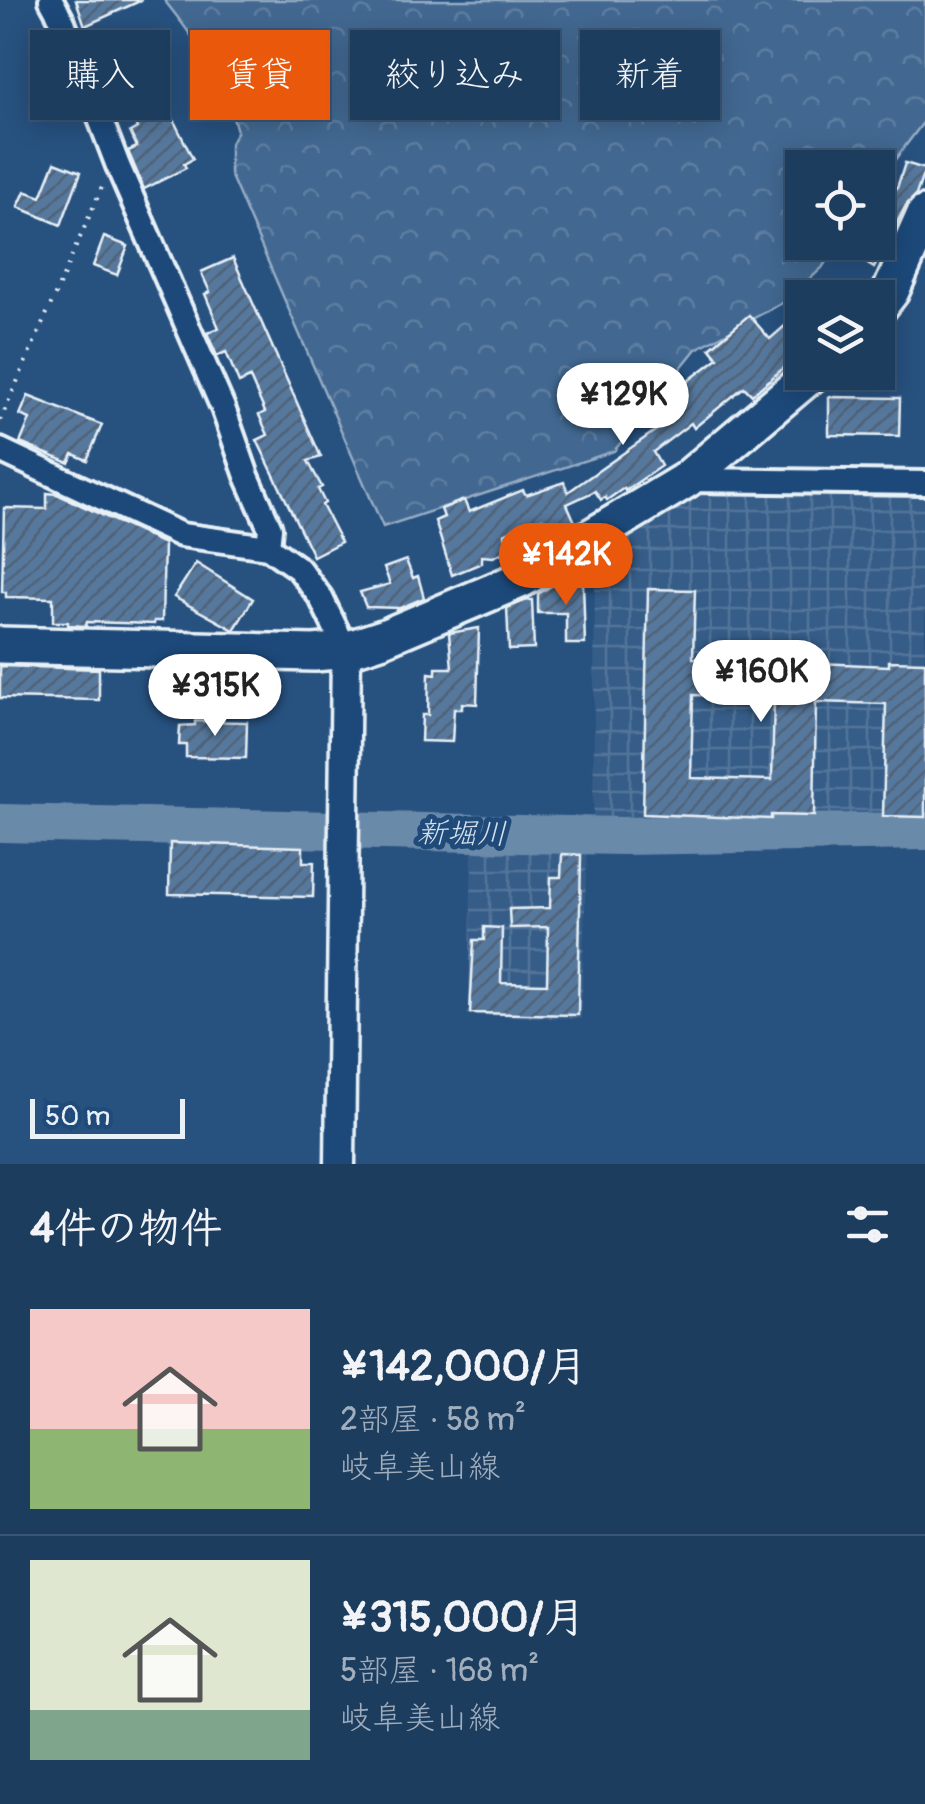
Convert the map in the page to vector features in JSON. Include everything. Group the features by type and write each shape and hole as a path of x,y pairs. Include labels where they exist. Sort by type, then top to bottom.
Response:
{"main road":[{"path":"895,281 925,214"},
{"path":"0,646 314,653 346,650 427,622 520,580 686,480 793,390"}],"street":[{"path":"51,0 64,22 118,166 223,408 270,528 268,548"},
{"path":"0,450 181,535 268,548 299,569 310,583 346,650 340,1164"},
{"path":"686,480 925,483"}],"path":[{"path":"0,421 104,183 118,166"}],"shaded area":[{"path":"702,486 925,489 925,826 593,824 595,562"},
{"path":"472,847 587,848 581,1019 469,1015"}],"green space":[{"path":"164,0 925,0 925,120 895,160 895,150 785,150 785,260 827,260 809,280 785,280 785,302 696,349 614,451 383,527 230,174 230,145 237,131 233,120 330,120 330,30 190,30 190,35"}],"building":[{"path":"76,0 142,0 85,26"},
{"path":"170,113 193,159 184,164 186,168 144,189 128,151 137,147 130,132 137,128 133,120 170,120"},
{"path":"55,162 81,172 61,225 18,207 25,191 41,197"},
{"path":"905,163 925,169 916,195 895,227 895,187"},
{"path":"104,237 128,246 117,275 93,266"},
{"path":"233,258 321,457 308,461 322,487 318,489 325,503 322,505 341,542 313,556 257,440 268,435 259,415 265,412 250,378 239,383 226,352 217,356 207,333 219,328 201,272"},
{"path":"861,260 878,260 874,268"},
{"path":"749,315 770,339 785,326 785,367 752,395 744,387 694,428 691,423 653,452 661,466 607,500 601,500 595,491 567,504 575,522 551,537 542,518 504,534 511,549 493,557 482,556 482,563 452,575 435,521 444,517 441,509 464,500 469,512 523,490 526,495 564,482 568,492 662,426 650,410 718,358 710,348"},
{"path":"28,396 102,425 87,460 73,454 69,463 20,443 30,419 20,415"},
{"path":"829,397 900,398 899,436 829,435"},
{"path":"47,493 57,494 164,544 162,621 68,625 53,622 53,598 6,597 6,592 2,592 4,508 47,509"},
{"path":"406,560 413,578 418,576 424,598 400,608 366,607 360,592 390,584 384,568"},
{"path":"196,563 253,599 234,630 174,597"},
{"path":"558,582 583,582 585,644 566,644 566,613 538,613 538,594"},
{"path":"648,589 695,590 693,658 889,666 889,661 925,662 925,817 883,816 886,704 816,702 814,816 771,815 771,819 643,814","holes":["693,695 774,697 772,780 691,778"]},
{"path":"532,600 534,649 509,650 507,608"},
{"path":"479,628 477,704 462,703 462,709 454,709 452,742 421,741 422,715 428,715 429,673 436,674 436,668 452,668 449,633"},
{"path":"0,666 99,669 99,700 0,698"},
{"path":"195,721 247,722 246,758 186,757 186,745 179,745 180,726 195,725"},
{"path":"170,843 303,847 303,862 314,862 313,897 169,894"},
{"path":"562,854 581,855 578,1015 470,1013 474,940 484,940 484,927 502,928 501,983 547,984 548,927 510,928 509,909 550,908 551,877 561,877"}],"waterway":[{"name":"新堀川","path":"0,823 622,836 925,831"}]}
